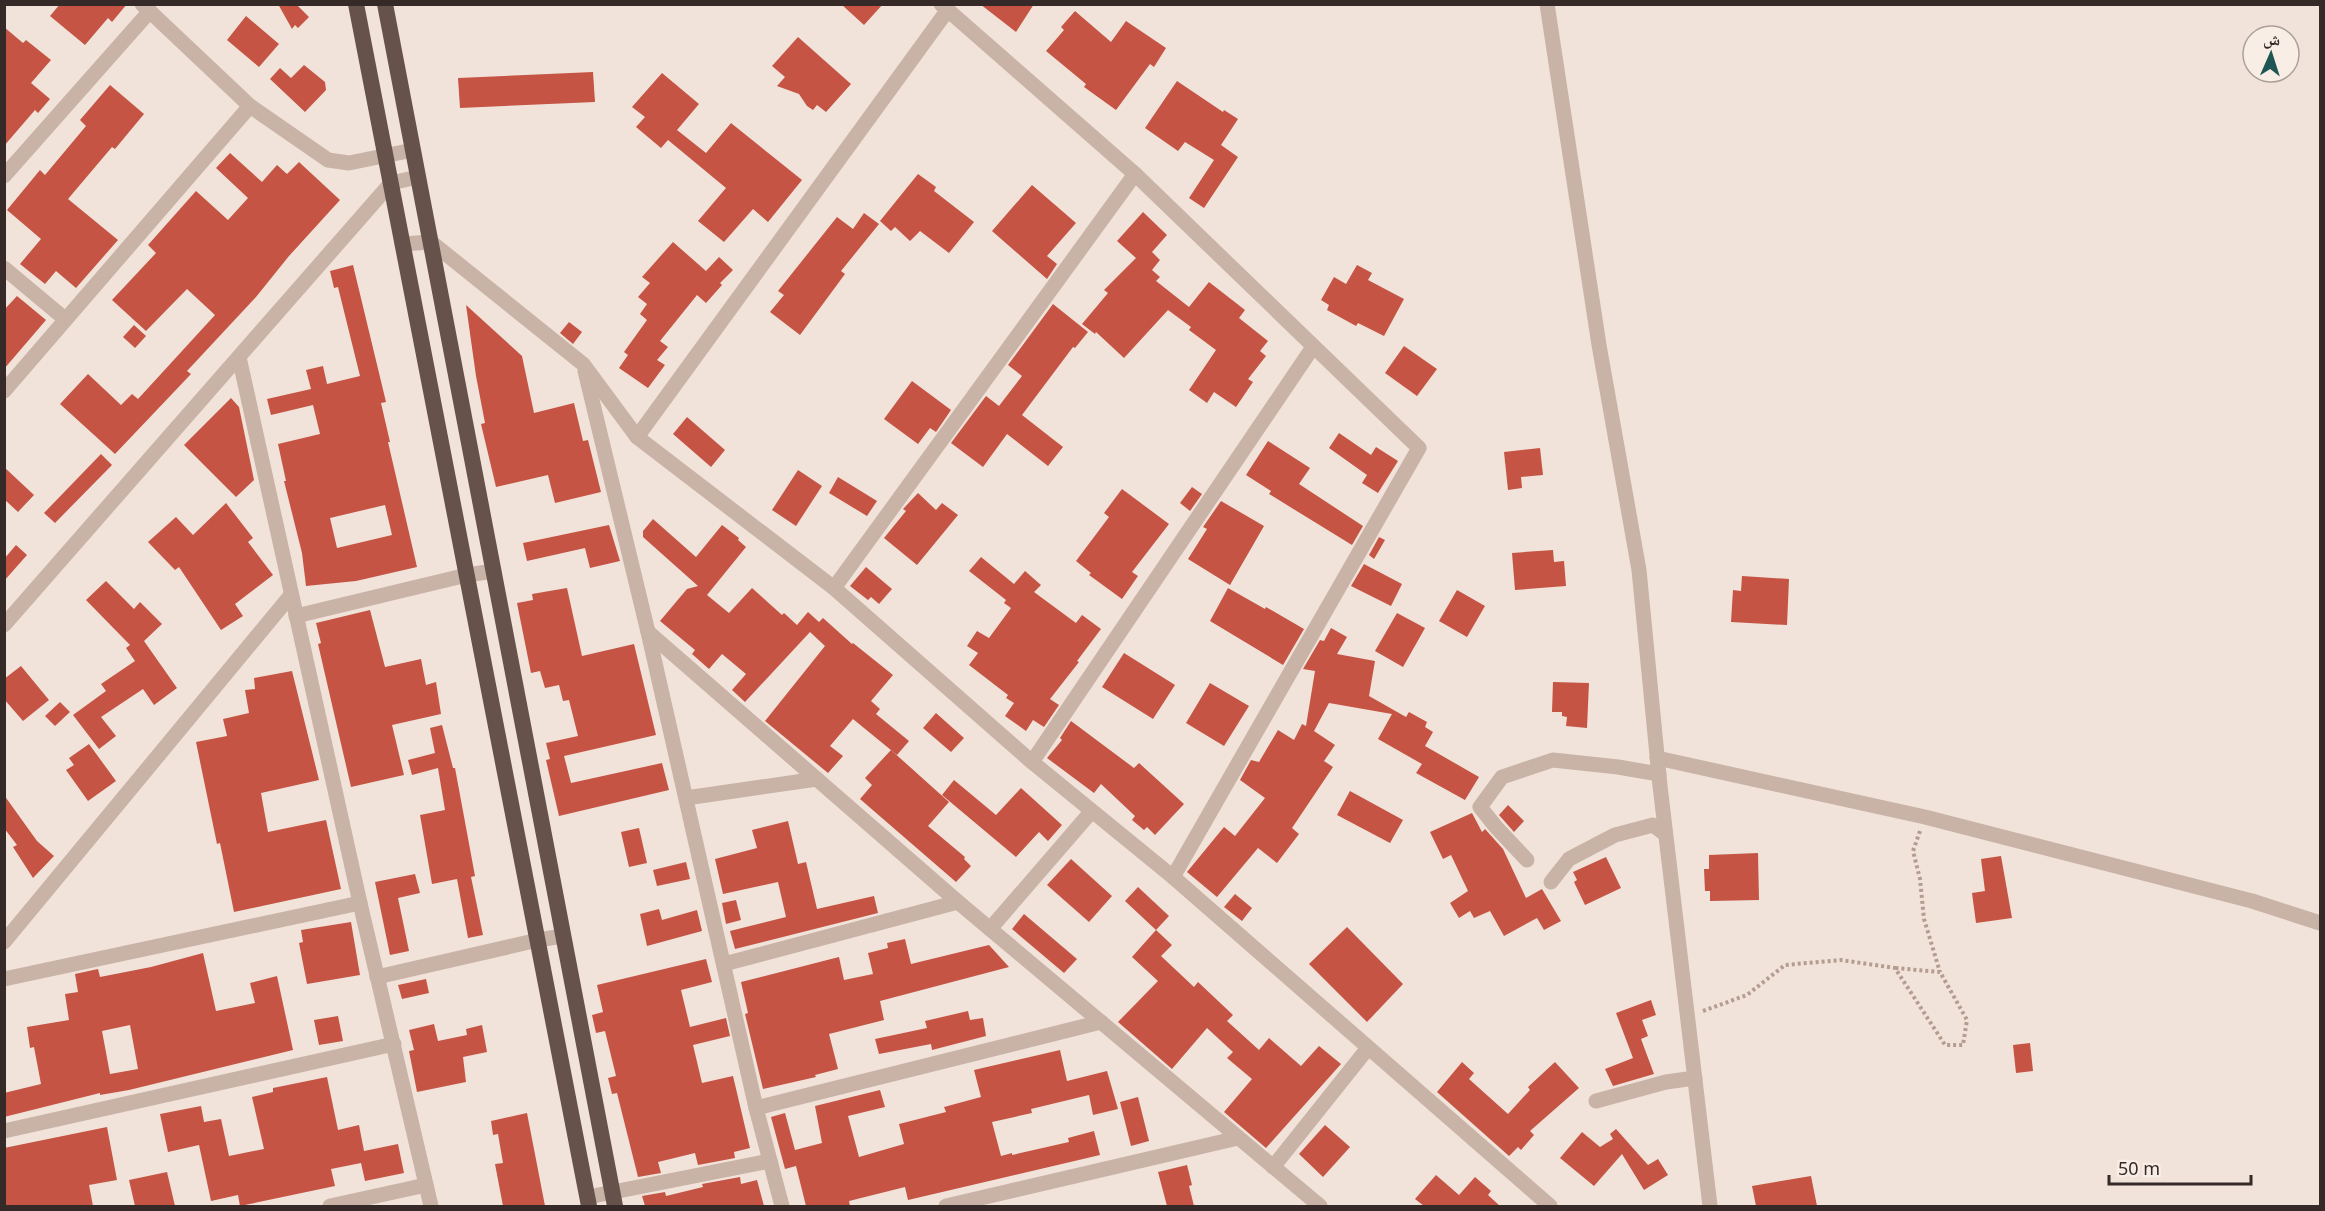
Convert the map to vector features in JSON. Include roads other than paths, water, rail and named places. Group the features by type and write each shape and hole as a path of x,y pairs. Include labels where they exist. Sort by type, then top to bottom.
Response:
{"highway":[{"path":"356,4 589,1202"},
{"path":"385,4 614,1200"}],"street":[{"path":"1547,4 1599,345 1639,570 1665,834 1710,1206"},
{"path":"4,176 146,8 250,106 328,160 349,163 413,150"},
{"path":"638,437 944,8 1135,174 1419,448 1173,877"},
{"path":"4,391 250,106"},
{"path":"834,588 1135,174"},
{"path":"4,625 391,183 418,177"},
{"path":"402,244 430,242 584,364 638,437 834,588 1032,762 1173,877 1550,1206"},
{"path":"4,268 65,319"},
{"path":"1032,762 1312,347"},
{"path":"239,357 360,903 431,1206"},
{"path":"584,364 648,632 756,1108 782,1206"},
{"path":"296,616 467,575 494,571"},
{"path":"4,942 291,595"},
{"path":"648,632 958,902 1320,1206"},
{"path":"1657,758 1925,817 2252,902 2320,923"},
{"path":"1527,860 1480,807 1502,777 1553,760 1659,774"},
{"path":"686,798 817,779"},
{"path":"990,929 1091,812"},
{"path":"1551,882 1569,859 1615,835 1653,825 1665,834"},
{"path":"724,964 958,902"},
{"path":"4,979 360,903"},
{"path":"377,977 563,936"},
{"path":"756,1108 1101,1022"},
{"path":"4,1131 394,1044"},
{"path":"1273,1167 1368,1048"},
{"path":"1596,1101 1666,1082 1695,1078"},
{"path":"946,1206 1238,1138"},
{"path":"589,1202 614,1200 770,1161"},
{"path":"330,1206 426,1185"}]}
